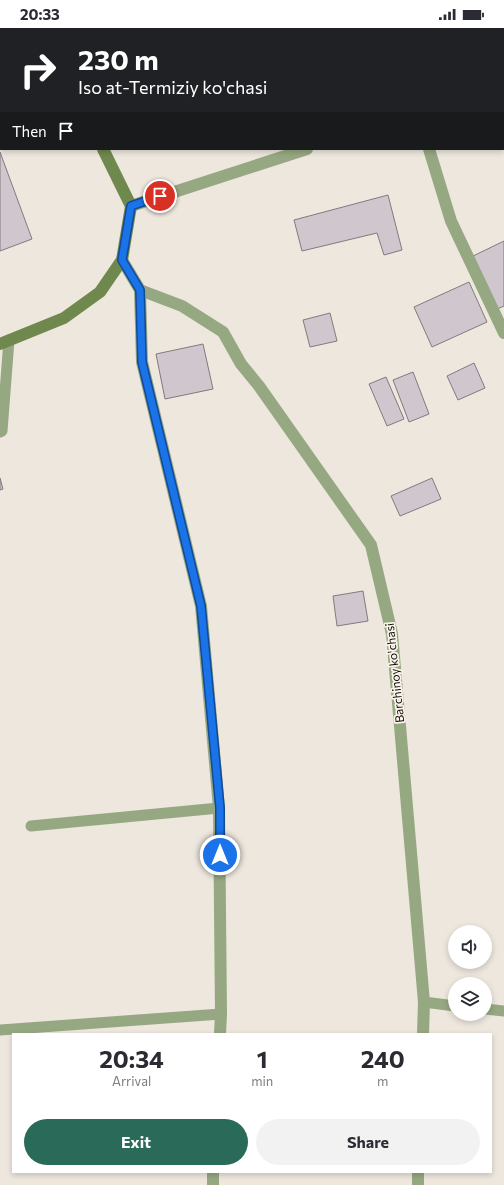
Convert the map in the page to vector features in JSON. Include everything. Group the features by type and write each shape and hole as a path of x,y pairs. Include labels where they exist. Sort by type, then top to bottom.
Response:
{"main road":[{"path":"4,342 64,318 100,292 122,260 131,206 103,150"}],"street":[{"path":"131,206 304,150"},
{"path":"429,150 451,221 504,334"},
{"path":"122,260 140,290 142,362 201,606 220,808 220,1033"},
{"name":"Barchinoy ko'chasi","path":"140,290 182,306 223,332 241,364 259,386 370,545 392,634 424,1002 423,1033"},
{"path":"213,1173 213,1185"},
{"path":"418,1173 418,1185"}],"lane":[{"path":"0,432 2,431 4,342"},
{"path":"31,826 220,808"},
{"path":"424,1002 448,1005"},
{"path":"492,1010 504,1012"},
{"path":"0,1030 220,1014"}],"building":[{"path":"0,152 32,239 0,251"},
{"path":"388,195 402,250 384,255 377,233 302,251 294,220"},
{"path":"504,241 504,306 497,309 471,257"},
{"path":"469,282 487,322 432,347 414,307"},
{"path":"330,313 337,341 310,347 303,320"},
{"path":"203,344 213,389 165,399 156,354"},
{"path":"474,363 485,388 458,400 447,376"},
{"path":"413,372 429,414 409,422 393,380"},
{"path":"386,377 404,419 387,426 369,384"},
{"path":"0,478 3,489 0,490"},
{"path":"432,478 441,499 400,516 391,496"},
{"path":"363,591 368,621 337,626 333,596"}],"route":[{"path":"160,196 131,206 122,260 140,290 142,362 201,606 220,808 220,855"}]}
